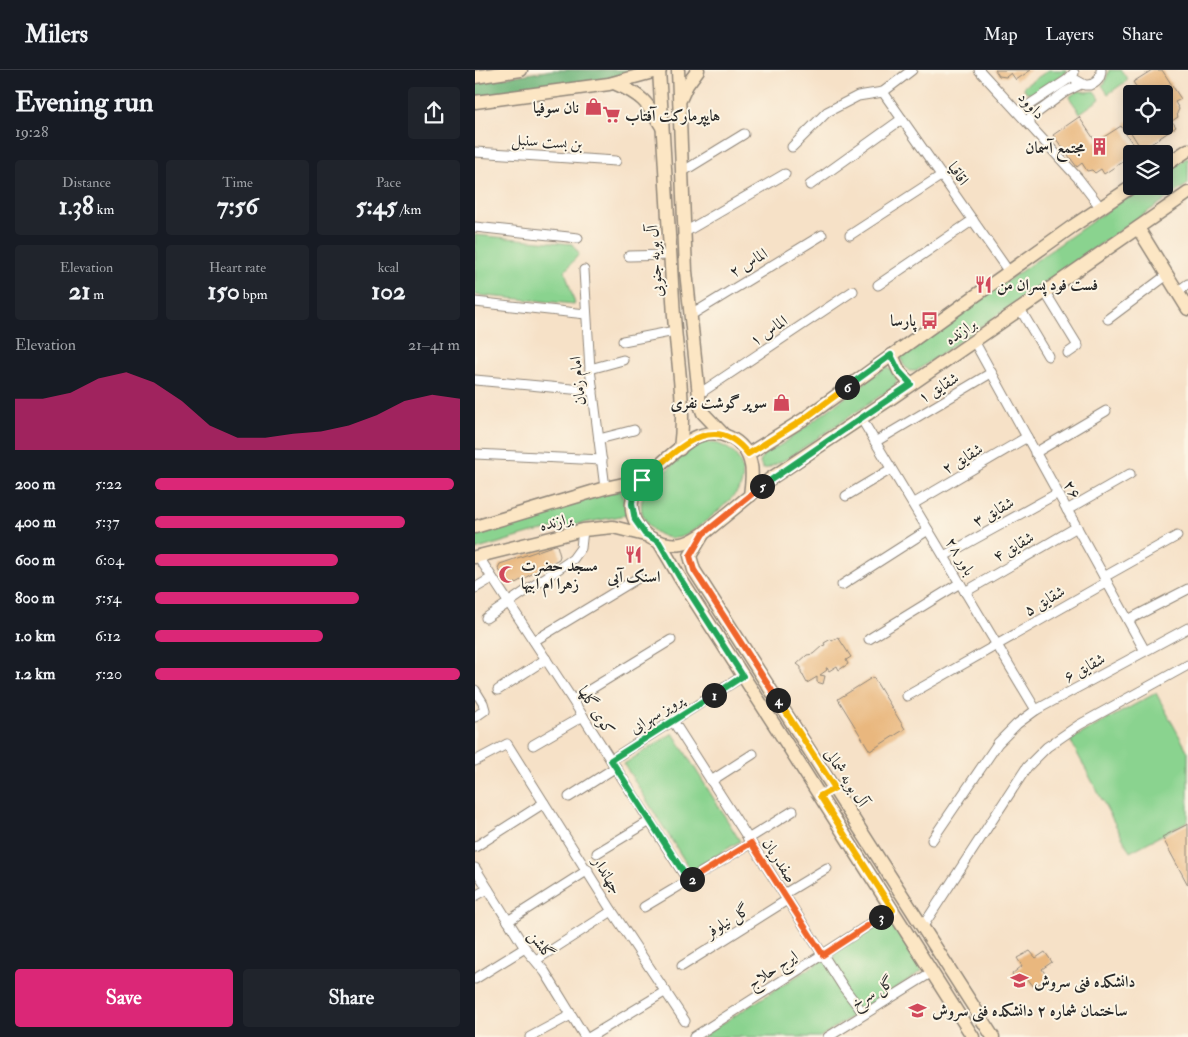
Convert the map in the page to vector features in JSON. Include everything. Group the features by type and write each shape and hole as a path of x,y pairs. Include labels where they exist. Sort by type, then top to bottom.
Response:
{"main road":[{"name":"آل بویه جنوبی","path":"659,70 675,331 682,408 680,449"},
{"path":"475,102 614,83 634,74 659,70"},
{"name":"آل بویه جنوبی","path":"678,70 685,232 700,405 703,413 724,435"},
{"path":"680,103 687,86 698,70"},
{"path":"475,77 513,71"},
{"path":"614,83 634,92 648,104 663,129"},
{"path":"1173,160 1188,150"},
{"name":"برازنده","path":"748,454 804,419 891,355 1123,193"},
{"name":"برازنده","path":"750,496 770,479 1188,193"},
{"path":"1138,228 1167,275 1183,288 1188,309"},
{"path":"891,355 899,371 911,384"},
{"path":"717,433 724,435 740,444 748,454 752,466 750,496 703,534 683,544 659,542 645,534 635,520 632,504 636,487 693,439 705,434 717,433"},
{"name":"برازنده","path":"475,527 605,488 642,480"},
{"name":"برازنده","path":"477,557 583,530 613,527 645,534"},
{"name":"آل بویه شمالی","path":"703,534 690,556 694,570 923,926 988,1035"},
{"name":"آل بویه شمالی","path":"659,542 680,578 973,1037"},
{"path":"820,796 835,788"}],"street":[{"path":"793,147 827,112 858,96 883,92 912,70"},
{"name":"داوود","path":"979,70 1078,178 1101,208"},
{"path":"1030,125 1029,118 1065,92 1081,84 1093,84 1099,78 1101,70"},
{"path":"1018,112 1067,80 1074,72"},
{"path":"1074,72 1077,81 1081,84"},
{"name":"اقاقیا","path":"883,92 1009,272"},
{"path":"810,185 902,118"},
{"path":"682,172 744,134"},
{"name":"بن بست سنبل","path":"475,152 616,160"},
{"path":"685,232 785,174"},
{"path":"850,235 942,175"},
{"path":"878,285 973,220"},
{"path":"475,227 578,238"},
{"name":"الماس ۲","path":"691,315 822,235"},
{"path":"629,256 670,255"},
{"name":"امام زمان","path":"584,270 590,369 605,488"},
{"path":"1108,319 1167,275"},
{"name":"الماس ۱","path":"699,394 853,292"},
{"path":"1045,292 1078,346 1068,353"},
{"path":"475,302 586,314"},
{"path":"1021,309 1048,356"},
{"path":"623,340 675,331"},
{"name":"۲۶","path":"974,341 1145,651"},
{"path":"590,369 623,360"},
{"name":"شقایق ۱","path":"875,442 991,373"},
{"path":"475,380 593,391"},
{"path":"1035,453 1106,412"},
{"name":"باور ۲۸","path":"861,418 1036,710"},
{"path":"599,438 634,430"},
{"name":"شقایق ۲","path":"913,504 1027,437"},
{"path":"475,454 601,460"},
{"path":"846,496 891,469"},
{"path":"1067,510 1130,474"},
{"name":"شقایق ۳","path":"944,556 1058,493"},
{"name":"شقایق ۴","path":"965,592 1077,527"},
{"path":"486,618 573,559 581,548 583,530"},
{"path":"841,585 928,530"},
{"name":"شقایق ۵","path":"907,696 1177,536"},
{"name":"کوی گلها","path":"477,557 509,602 689,881"},
{"path":"475,588 493,578"},
{"path":"534,641 638,578"},
{"path":"869,639 960,583"},
{"path":"1128,620 1188,588"},
{"name":"شقایق ۶","path":"932,840 998,743 1017,724 1036,710 1188,628"},
{"path":"573,700 671,640"},
{"path":"498,690 546,659"},
{"path":"923,926 1027,767 1047,747 1079,725 1188,665"},
{"name":"پرویز سهرابی","path":"569,797 673,721 743,676"},
{"path":"475,690 485,710 475,717"},
{"path":"533,745 583,716"},
{"name":"صفدریان","path":"673,721 844,988 864,1014"},
{"name":"جهاندار","path":"475,761 507,744 588,870 612,911 685,1021"},
{"path":"711,781 753,754"},
{"path":"475,848 544,803"},
{"path":"644,907 689,881 793,810"},
{"path":"597,853 650,822"},
{"name":"گلشن","path":"475,868 525,948 545,972 585,1037"},
{"name":"گل نیلوفر","path":"682,966 827,868"},
{"path":"508,921 588,870"},
{"path":"475,896 488,889"},
{"name":"ایرج حلاج","path":"694,1037 893,910"},
{"path":"536,960 612,911"},
{"path":"475,979 525,948"},
{"name":"گل سرخ","path":"828,1037 932,972"},
{"path":"590,1037 666,991"},
{"path":"530,1037 571,1014"}],"green space":[{"path":"553,70 629,70 613,78 475,97 475,82"},
{"path":"1049,70 1066,70 1067,72 1033,94 1027,93 1023,87"},
{"path":"1109,70 1121,70 1128,80 1108,94 1102,85 1105,83"},
{"path":"1078,91 1094,91 1100,99 1080,113 1069,97"},
{"path":"1188,157 1188,184 1173,194 1173,167"},
{"path":"1130,195 1172,195 916,371 909,371 903,364 901,355"},
{"path":"475,235 572,244 579,254 565,271 575,304 475,295"},
{"path":"886,367 895,371 898,377 895,386 788,458 763,469 760,463 763,455 784,443"},
{"path":"707,442 715,443 730,450 740,461 743,476 738,491 704,522 681,537 672,538 655,532 644,518 642,510 645,492 661,475 697,445"},
{"path":"621,490 626,502 626,515 532,533 475,550 475,532"},
{"path":"1156,693 1188,752 1188,821 1130,852 1070,740"},
{"path":"673,733 740,841 691,871 624,764"},
{"path":"890,919 922,971 820,1037 701,1037 835,952"}],"building":[{"path":"995,70 1031,70 1016,80 1011,73 1006,77 999,76"},
{"path":"1152,70 1162,70 1172,85 1135,85 1133,82"},
{"path":"1173,87 1181,99 1175,102 1179,109 1178,117 1173,120"},
{"name":"مجتمع آسمان","path":"1079,117 1096,142 1121,126 1123,135 1127,135 1133,145 1123,145 1123,161 1104,174 1101,169 1095,173 1092,170 1087,171 1082,163 1077,167 1053,135"},
{"path":"1133,135 1164,135 1149,145 1139,145"},
{"path":"557,545 559,559 510,586 508,585 498,568 500,564"},
{"path":"838,637 851,657 846,660 848,664 839,670 837,666 829,671 826,668 827,670 820,675 825,676 823,684 817,682 817,677 807,683 801,672 801,667 797,664 807,655 813,654 825,645 824,643"},
{"path":"873,677 905,729 870,751 838,699"},
{"path":"1188,824 1188,885 1162,837"},
{"path":"1030,951 1036,958 1045,952 1052,962 1042,969 1048,978 1034,987 1027,978 1017,984 1012,974 1022,966 1017,958"}],"place":[{"name":"نان سوفیا","path":"593,107"},
{"name":"هایپرمارکت آفتاب","path":"611,115"},
{"name":"مجتمع آسمان","path":"1099,147"},
{"name":"فست فود پسران من","path":"983,284"},
{"name":"پارسا","path":"930,320"},
{"name":"سوپر گوشت نفری","path":"781,402"},
{"name":"اسنک آبی","path":"634,554"},
{"name":"مسجد حضرت زهرا ام ابیها","path":"507,574"},
{"name":"دانشکده فنی سروش","path":"1020,981"},
{"name":"ساختمان شماره ۲ دانشکده فنی سروش","path":"918,1010"}],"route":[{"path":"891,355 899,371 911,384 770,479 703,534 690,556 694,570 835,788 820,796 893,910 823,955 751,843 689,881 611,760 743,676 659,542 649,538 639,528 632,512 632,504 636,487 642,480 693,439 705,434 717,433 730,437 740,444 748,454 804,419 891,355"}]}
